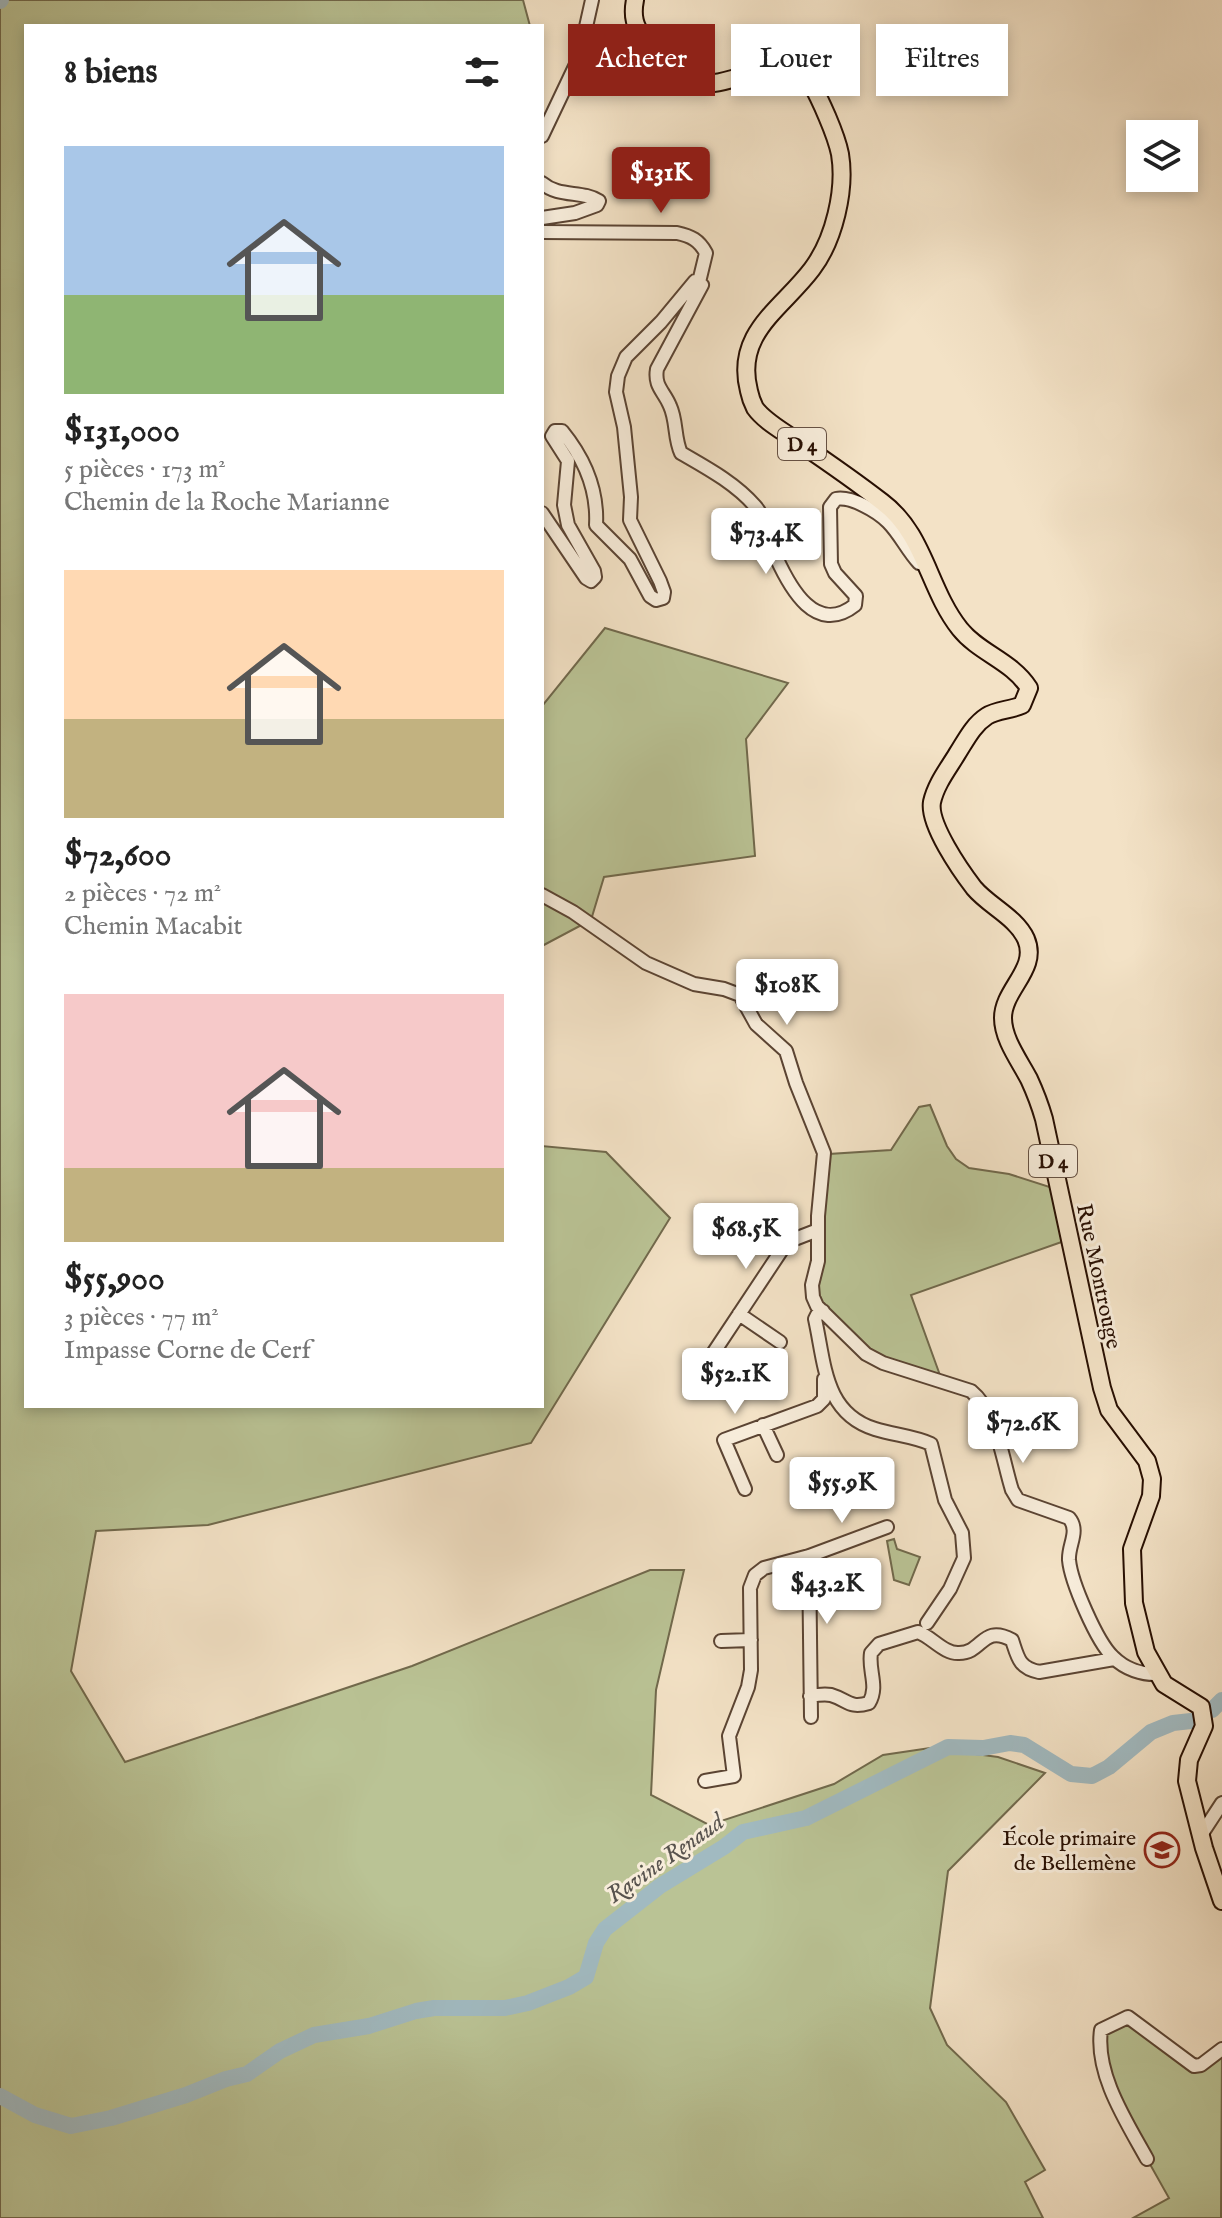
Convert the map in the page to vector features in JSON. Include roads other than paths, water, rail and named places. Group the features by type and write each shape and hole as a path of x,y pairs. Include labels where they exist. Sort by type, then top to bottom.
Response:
{"main road":[{"name":"Rue Montrouge","path":"635,0 633,11 637,28 648,43 682,73 696,81 713,83 781,66 797,69 809,78 839,149 841,189 831,229 814,267 756,331 747,355 749,391 755,408 886,504 917,540 953,619 963,633 1012,668 1029,688 1022,705 989,714 973,728 937,786 932,810 936,825 965,875 977,891 1016,925 1025,937 1029,950 1028,964 1006,1001 1003,1016 1005,1032 1031,1082 1044,1119 1109,1410 1147,1461 1151,1496 1132,1549 1140,1633 1150,1661 1164,1684 1201,1707 1204,1726 1189,1760 1187,1781 1222,1901"}],"street":[{"path":"544,132 579,58 592,0"},
{"path":"544,185 566,195 599,201 597,205 575,213 544,218"},
{"path":"544,232 631,231 690,236 701,244 706,253 699,282 702,285 657,369 655,379 658,389 669,403 681,453 721,476 755,506 765,520 775,555 793,589 819,615 830,615 855,605 856,596 831,564 830,507 836,499 851,499 887,520 910,554 919,563 925,561"},
{"path":"544,516 591,581 595,577 594,571 568,525 564,505 568,461 552,436 555,431 562,431 589,474 597,509 596,525 630,559 650,596 656,600 663,598 660,581 630,520 631,497 624,427 616,392 618,376 626,357 695,281 699,282"},
{"path":"544,896 573,912 646,963 694,984 740,995 756,1024 786,1051 824,1153 813,1297 849,1340 866,1354 883,1363 971,1391 980,1399 989,1415 1012,1490 1018,1500 1073,1522 1069,1557 1079,1596 1109,1653 1126,1667 1159,1674"},
{"path":"710,1358 787,1242 818,1230"},
{"path":"823,1311 815,1319 833,1396 841,1409 868,1427 921,1439 934,1449 945,1500 962,1533 964,1558 959,1574 927,1623"},
{"path":"739,1314 780,1342"},
{"path":"745,1489 724,1440 822,1403 826,1368"},
{"path":"763,1425 777,1455"},
{"path":"705,1781 734,1776 729,1736 748,1687 751,1670 750,1588 755,1575 764,1568 809,1556 887,1527"},
{"path":"809,1556 811,1717"},
{"path":"810,1696 830,1695 845,1704 860,1706 869,1703 875,1683 870,1668 871,1653 879,1644 918,1632 952,1652 960,1653 969,1651 993,1634 1001,1634 1012,1640 1019,1659 1027,1669 1039,1672 1114,1659"},
{"path":"721,1641 751,1640"},
{"path":"1201,1835 1222,1803"},
{"path":"1147,2159 1106,2076 1099,2044 1101,2030 1110,2023 1128,2017 1194,2066 1201,2065 1222,2049"}],"waterway":[{"name":"Ravine Renaud","path":"1212,1710 1222,1700"},
{"name":"Ravine Renaud","path":"0,2096 35,2115 71,2126 111,2118 247,2074 280,2051 314,2035 369,2026 434,2008 505,2008 528,2003 586,1977 596,1943 605,1929 660,1886 743,1832 806,1818 948,1747 1024,1745 1071,1774 1092,1776 1109,1767 1151,1732 1173,1723 1191,1721"}],"place":[{"name":"École primaire de Bellemène","path":"1162,1850"}]}
